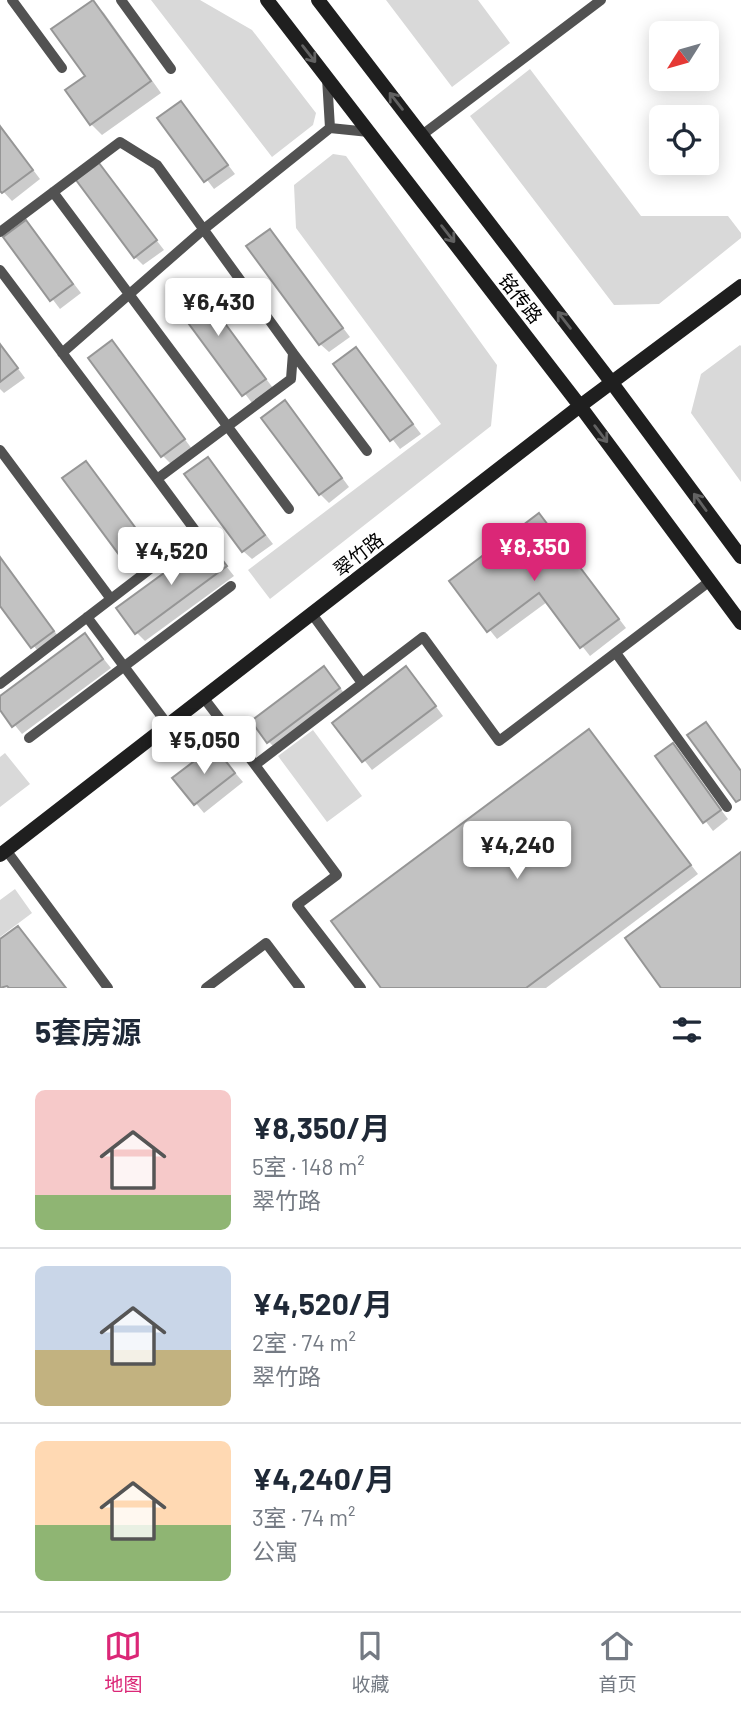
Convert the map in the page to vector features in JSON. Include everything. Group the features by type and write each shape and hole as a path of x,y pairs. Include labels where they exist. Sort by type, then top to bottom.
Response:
{"main road":[{"name":"铭传路","path":"267,0 580,406 741,623"},
{"name":"铭传路","path":"318,0 739,550"},
{"name":"翠竹路","path":"3,853 580,406 741,286"}],"lane":[{"path":"0,6 10,0 62,68"},
{"path":"121,0 172,69"},
{"path":"422,135 601,0"},
{"path":"327,78 330,128"},
{"path":"62,353 204,229 330,128 369,132"},
{"path":"0,232 120,142 157,166 367,451"},
{"path":"53,192 289,509"},
{"path":"0,270 197,533 0,684"},
{"path":"157,479 291,379 293,353"},
{"path":"0,450 111,599"},
{"path":"255,765 423,637 499,741 710,581"},
{"path":"29,738 231,586"},
{"path":"312,614 362,683"},
{"path":"87,617 168,725"},
{"path":"616,653 727,807"},
{"path":"203,698 337,875 297,905 361,988"},
{"path":"3,853 108,988"},
{"path":"206,988 266,943 300,988"}],"shaded area":[{"path":"151,0 200,0 252,30 316,113 313,125 272,157"},
{"path":"386,0 478,0 510,43 452,87"},
{"path":"530,69 641,216 728,216 741,233 741,238 659,304 614,305 470,116"},
{"path":"333,154 346,156 497,365 491,426 270,599 248,570 441,424 296,228 294,185"},
{"path":"740,345 741,482 691,413 701,374"},
{"path":"313,730 362,796 327,822 278,756"},
{"path":"5,753 30,784 0,807 0,757"},
{"path":"15,889 32,913 0,937 0,900"}],"building":[{"path":"93,0 151,81 90,125 65,90 85,76 51,29"},
{"path":"181,101 228,165 204,182 157,118"},
{"path":"0,126 33,170 2,193 0,191"},
{"path":"99,163 157,240 134,258 76,180"},
{"path":"26,220 73,284 50,301 3,237"},
{"path":"270,229 343,328 319,345 246,246"},
{"path":"193,280 266,379 242,396 169,297"},
{"path":"112,340 185,439 161,457 88,358"},
{"path":"0,344 18,368 0,382"},
{"path":"356,347 413,424 390,441 333,364"},
{"path":"285,400 342,478 319,495 261,418"},
{"path":"208,457 265,535 242,552 184,474"},
{"path":"86,461 143,538 120,556 62,478"},
{"path":"539,513 619,619 580,648 539,593 487,632 449,581"},
{"path":"208,541 227,566 135,634 116,608"},
{"path":"0,557 54,631 31,648 0,606"},
{"path":"85,633 103,659 12,727 0,710 0,696"},
{"path":"324,666 340,688 267,743 251,721"},
{"path":"406,666 436,706 362,762 332,723"},
{"path":"706,722 741,771 741,799 736,802 687,735"},
{"path":"589,729 691,865 526,988 381,988 331,921"},
{"path":"673,743 721,810 703,823 655,756"},
{"path":"214,746 235,773 194,805 172,778"},
{"path":"741,852 741,988 661,988 625,938"},
{"path":"18,926 66,988 0,988 0,939"}]}
